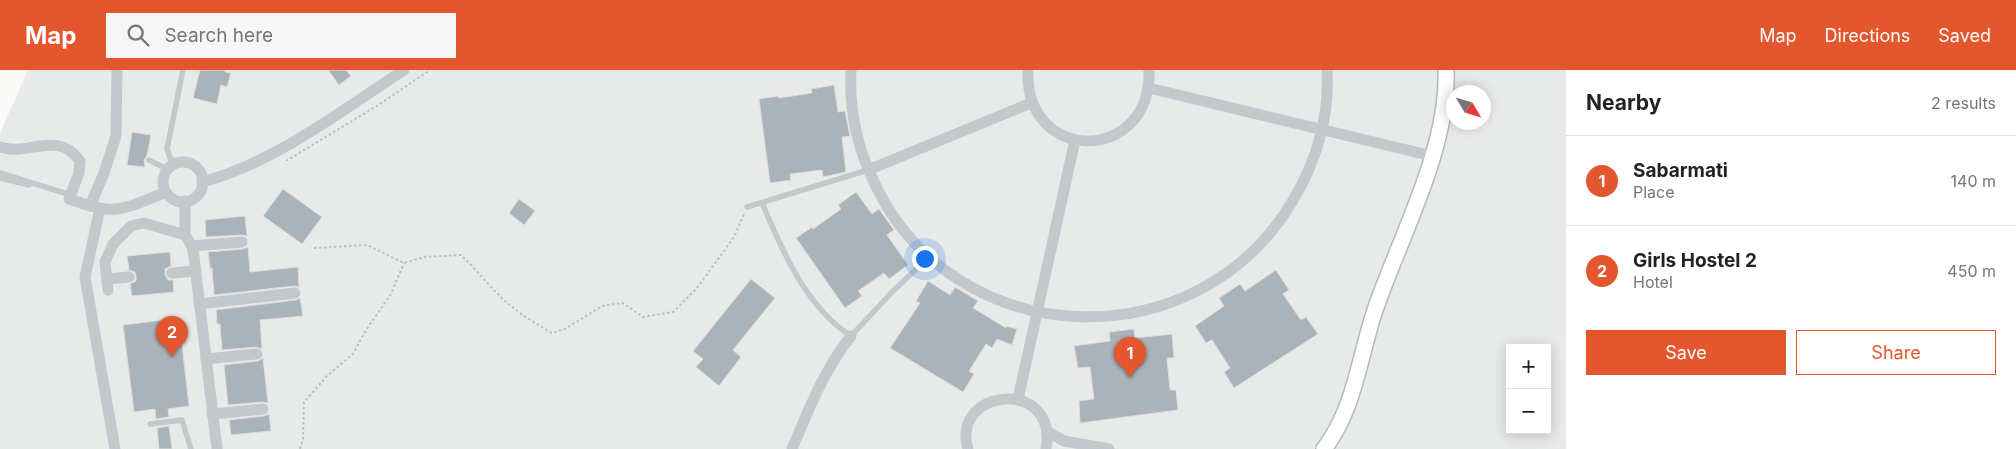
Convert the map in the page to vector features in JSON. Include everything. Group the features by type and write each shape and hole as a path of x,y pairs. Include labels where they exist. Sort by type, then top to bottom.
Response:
{"main road":[{"path":"1324,449 1340,424 1349,403 1376,309 1432,156 1443,114 1446,70"}],"street":[{"path":"115,449 85,277 95,207 116,136 117,70"},
{"path":"202,182 230,173 274,152 404,70"},
{"path":"851,70 853,115 868,170 892,214 914,242 948,272 983,293 1013,306 1036,312 1080,318 1124,315 1167,304 1187,296 1219,278 1259,245 1287,211 1308,172 1322,130 1327,93 1327,70"},
{"path":"1028,70 1027,87 1031,103 1038,116 1048,127 1061,135 1075,140 1092,141 1108,138 1123,130 1136,119 1144,104 1149,88 1149,70"},
{"path":"1149,88 1432,156"},
{"path":"868,170 1031,103"},
{"path":"1018,399 1075,140"},
{"path":"0,147 8,150 50,144 63,146 74,153 80,161 79,173 70,197 95,207 111,209 138,203 166,192"},
{"path":"178,163 190,163 195,166 202,176 202,188 195,197 185,201 174,200 166,192 163,180 167,169 178,163"},
{"path":"185,201 185,235 192,246 196,271 217,449"},
{"path":"138,203 144,223"},
{"path":"129,277 108,284 105,262 113,244 131,226 144,223 185,235"},
{"path":"192,246 242,242"},
{"path":"172,273 196,271"},
{"path":"199,304 295,293"},
{"path":"792,449 815,397 841,349 851,336"},
{"path":"206,359 257,354"},
{"path":"968,449 966,433 969,422 976,412 984,404 1006,397 1018,399 1034,408 1040,414 1047,431 1046,449"},
{"path":"212,414 262,409"},
{"path":"1047,431 1064,441 1109,449"}],"lane":[{"path":"178,163 170,158 166,149 183,70"},
{"path":"149,160 167,169"},
{"path":"747,207 868,170"},
{"path":"0,173 70,197"},
{"path":"0,178 70,197"},
{"path":"762,203 775,236 798,277 824,312 851,336 892,292 929,257"},
{"path":"150,424 182,420 191,449"}],"path":[{"path":"286,161 380,104 430,70"},
{"path":"314,248 367,245 404,263 424,257 461,255 503,299 524,316 552,333 565,329 602,306 623,303 643,317 673,312 697,288 734,238 747,207"},
{"path":"300,449 303,439 304,402 327,376 353,354 366,330 391,294 404,263"}],"shaded area":[{"path":"28,70 1566,70 1566,449 0,449 0,133"}],"building":[{"path":"200,70 225,70 225,72 231,73 227,87 221,85 217,104 193,98"},
{"path":"328,70 346,70 351,76 339,85"},
{"path":"834,85 838,112 845,111 850,136 842,137 846,172 823,177 822,170 790,174 791,180 770,183 759,99 812,93 811,89"},
{"path":"132,132 151,135 147,156 144,160 145,167 127,165"},
{"path":"283,189 322,217 302,244 263,216"},
{"path":"856,192 872,214 879,209 894,230 887,235 908,265 889,279 884,273 858,291 862,296 845,308 796,238 812,227 813,229 841,209 838,205"},
{"path":"519,199 535,211 524,225 509,213"},
{"path":"245,216 247,236 206,237 205,220"},
{"path":"248,247 250,272 298,267 299,287 214,295 212,268 210,268 208,252"},
{"path":"170,252 171,266 165,269 165,274 168,280 173,280 174,292 132,296 130,284 136,281 136,276 135,272 129,270 127,256"},
{"path":"1276,270 1289,290 1283,294 1301,320 1306,317 1318,334 1234,388 1224,372 1230,368 1212,340 1206,343 1195,326 1224,306 1219,298 1240,284 1245,291"},
{"path":"751,279 775,298 733,350 741,357 719,386 696,367 703,359 693,351"},
{"path":"928,281 950,295 955,287 978,301 973,308 1006,328 1006,326 1017,329 1012,345 997,339 992,348 986,344 969,371 974,374 963,392 890,348 920,303 916,301"},
{"path":"300,298 303,316 260,320 262,349 256,347 222,350 220,324 217,324 216,310"},
{"path":"179,318 189,406 168,409 169,417 156,419 155,409 134,412 123,325"},
{"path":"1134,329 1135,338 1172,334 1174,358 1167,358 1170,390 1176,390 1178,410 1080,423 1079,401 1094,399 1090,367 1078,368 1074,346 1110,341 1109,332"},
{"path":"263,358 268,403 228,405 224,365 258,361"},
{"path":"269,414 271,431 231,435 229,420"},
{"path":"169,426 172,449 159,449 157,428"}],"place":[{"name":"Girls Hostel 2","path":"172,357"},
{"name":"Sabarmati","path":"1130,378"}]}
